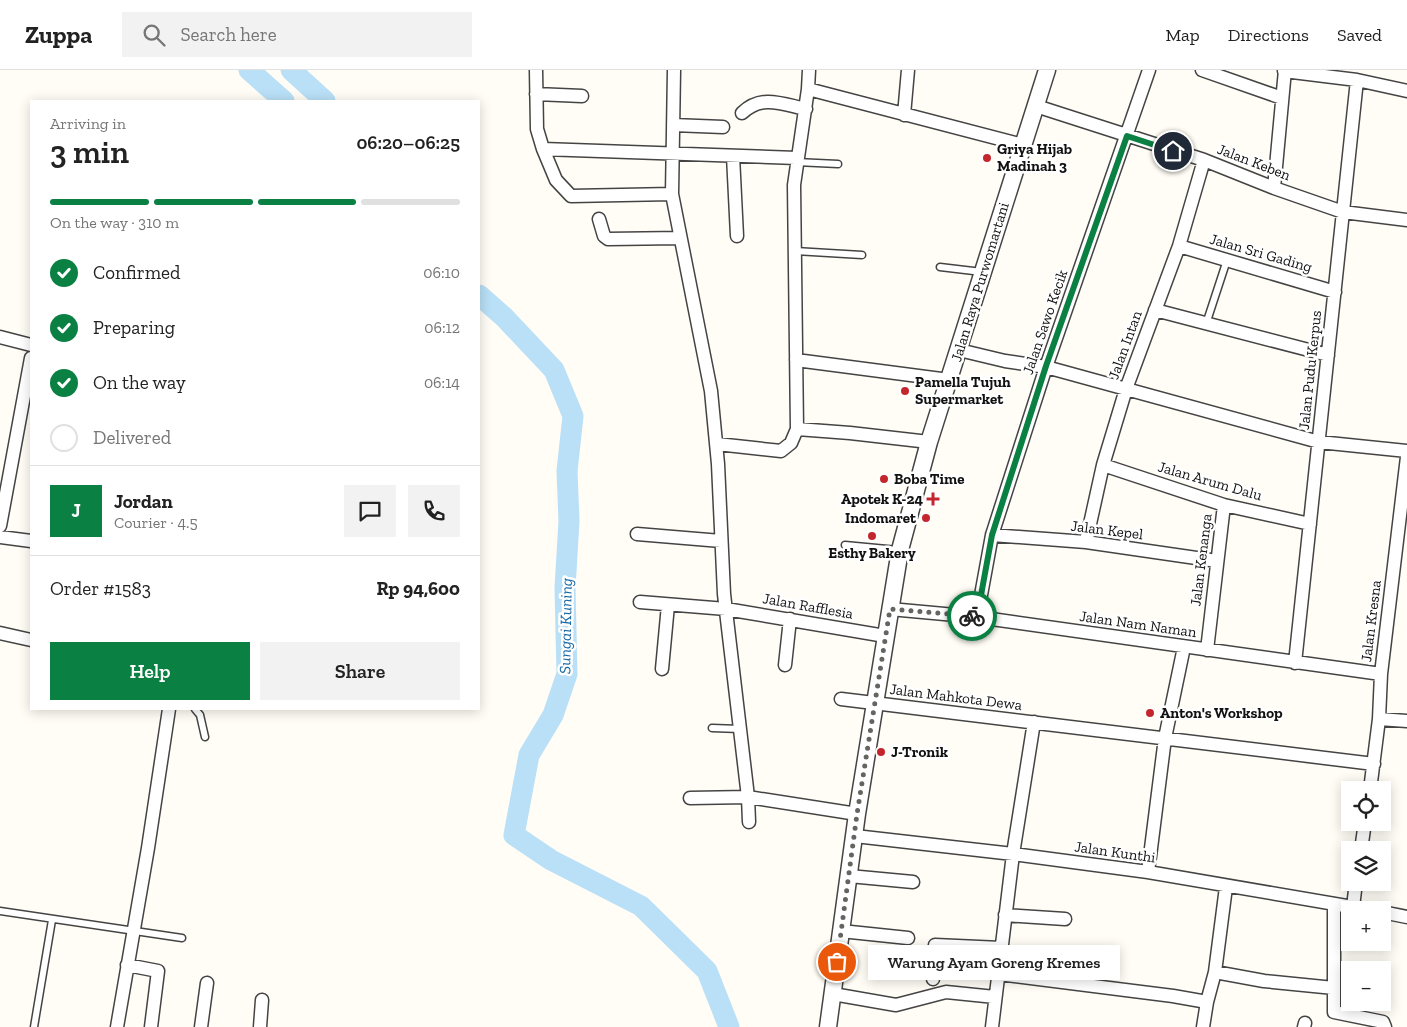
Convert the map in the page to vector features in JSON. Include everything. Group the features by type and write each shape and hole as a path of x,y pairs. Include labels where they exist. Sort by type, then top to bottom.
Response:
{"street":[{"path":"536,70 537,129 556,180 571,196 672,194"},
{"path":"674,70 672,194 712,392 726,609 750,822"},
{"path":"716,444 781,451 791,443 797,429 794,185 806,109 809,70"},
{"path":"904,115 908,70"},
{"name":"Jalan Raya Purwomartani","path":"828,1027 857,814 900,550 929,442 1047,70"},
{"name":"Jalan Sawo Kecik","path":"977,617 992,535 1046,366 1149,70"},
{"path":"1202,70 1282,98"},
{"path":"1274,188 1284,71 1357,80 1407,91"},
{"name":"Jalan Pudu Kerpus","path":"1295,663 1357,80"},
{"path":"808,88 1023,146"},
{"path":"536,94 582,96"},
{"path":"742,113 755,103 763,102 773,102 806,109"},
{"name":"Jalan Keben","path":"1036,106 1204,160 1274,188 1343,212 1407,220"},
{"path":"673,125 723,127"},
{"path":"543,149 672,153 797,160"},
{"path":"733,156 737,236"},
{"name":"Jalan Intan","path":"1086,542 1103,464 1126,389 1179,246 1204,160"},
{"path":"599,219 604,236 608,239 680,238"},
{"name":"Jalan Sri Gading","path":"1179,246 1335,292"},
{"path":"1155,310 1328,355"},
{"path":"0,338 30,345"},
{"path":"958,350 1005,361 1046,366 1318,442 1407,451"},
{"path":"796,360 949,380"},
{"path":"1,519 27,408 30,363"},
{"path":"797,429 929,442"},
{"name":"Jalan Kresna","path":"1371,781 1379,719 1381,674 1405,489 1407,457"},
{"name":"Jalan Arum Dalu","path":"1103,464 1224,505 1310,524"},
{"name":"Jalan Kenanga","path":"1207,650 1224,505"},
{"path":"637,534 721,541"},
{"name":"Jalan Kepel","path":"992,535 1086,542 1217,561"},
{"path":"0,537 30,541"},
{"name":"Jalan Rafflesia","path":"640,602 726,609 885,636"},
{"path":"662,669 668,605"},
{"name":"Jalan Nam Naman","path":"890,609 977,617 1381,674"},
{"path":"785,664 790,619"},
{"path":"0,633 30,640"},
{"path":"1148,872 1165,738 1184,647"},
{"name":"Jalan Mahkota Dewa","path":"841,699 1374,764"},
{"path":"116,1027 148,848 169,710"},
{"path":"1379,719 1407,721"},
{"path":"992,1027 1013,854 1034,722"},
{"path":"690,798 748,797 857,814"},
{"name":"Jalan Kunthi","path":"855,836 1148,872 1226,887 1341,905"},
{"path":"849,876 914,882"},
{"path":"1203,1027 1215,972 1226,887"},
{"path":"1334,904 1334,1012 1383,1022 1385,1027"},
{"path":"1391,914 1407,917"},
{"path":"1005,915 1065,919"},
{"path":"841,931 908,938"},
{"path":"934,979 935,945 1001,948"},
{"path":"127,965 158,971 150,1027"},
{"path":"1215,972 1264,982 1334,988"},
{"path":"998,974 1207,1002"},
{"path":"201,1027 208,983"},
{"path":"833,994 896,1005 946,992 995,997"},
{"path":"260,1027 262,1000"}],"lane":[{"path":"797,160 838,164"},
{"path":"794,251 862,255"},
{"path":"1206,324 1227,260"},
{"path":"940,267 983,272"},
{"path":"844,544 900,550"},
{"path":"196,710 200,715 205,737"},
{"path":"712,728 740,729"},
{"path":"0,911 182,938"},
{"path":"34,1027 52,920"}],"waterway":[{"name":"Sungai Kuning","path":"249,70 283,100"},
{"path":"291,70 324,100"},
{"name":"Sungai Kuning","path":"480,296 504,317 554,370 573,416 567,471 569,521 565,588 567,674 553,715 529,755 514,835 551,860 641,906 707,971 729,1027"}],"way so far":[{"path":"837,962 857,814 890,609 972,616"}],"place":[{"name":"Griya Hijab Madinah 3","path":"987,158"},
{"name":"Pamella Tujuh Supermarket","path":"905,391"},
{"name":"Boba Time","path":"884,479"},
{"name":"Apotek K-24","path":"933,499"},
{"name":"Indomaret","path":"926,518"},
{"name":"Esthy Bakery","path":"872,536"},
{"name":"Anton's Workshop","path":"1150,713"},
{"name":"J-Tronik","path":"881,752"},
{"name":"Warung Ayam Goreng Kremes","path":"837,962"}],"route":[{"path":"972,616 977,617 992,535 1046,366 1127,136 1173,151"}]}
